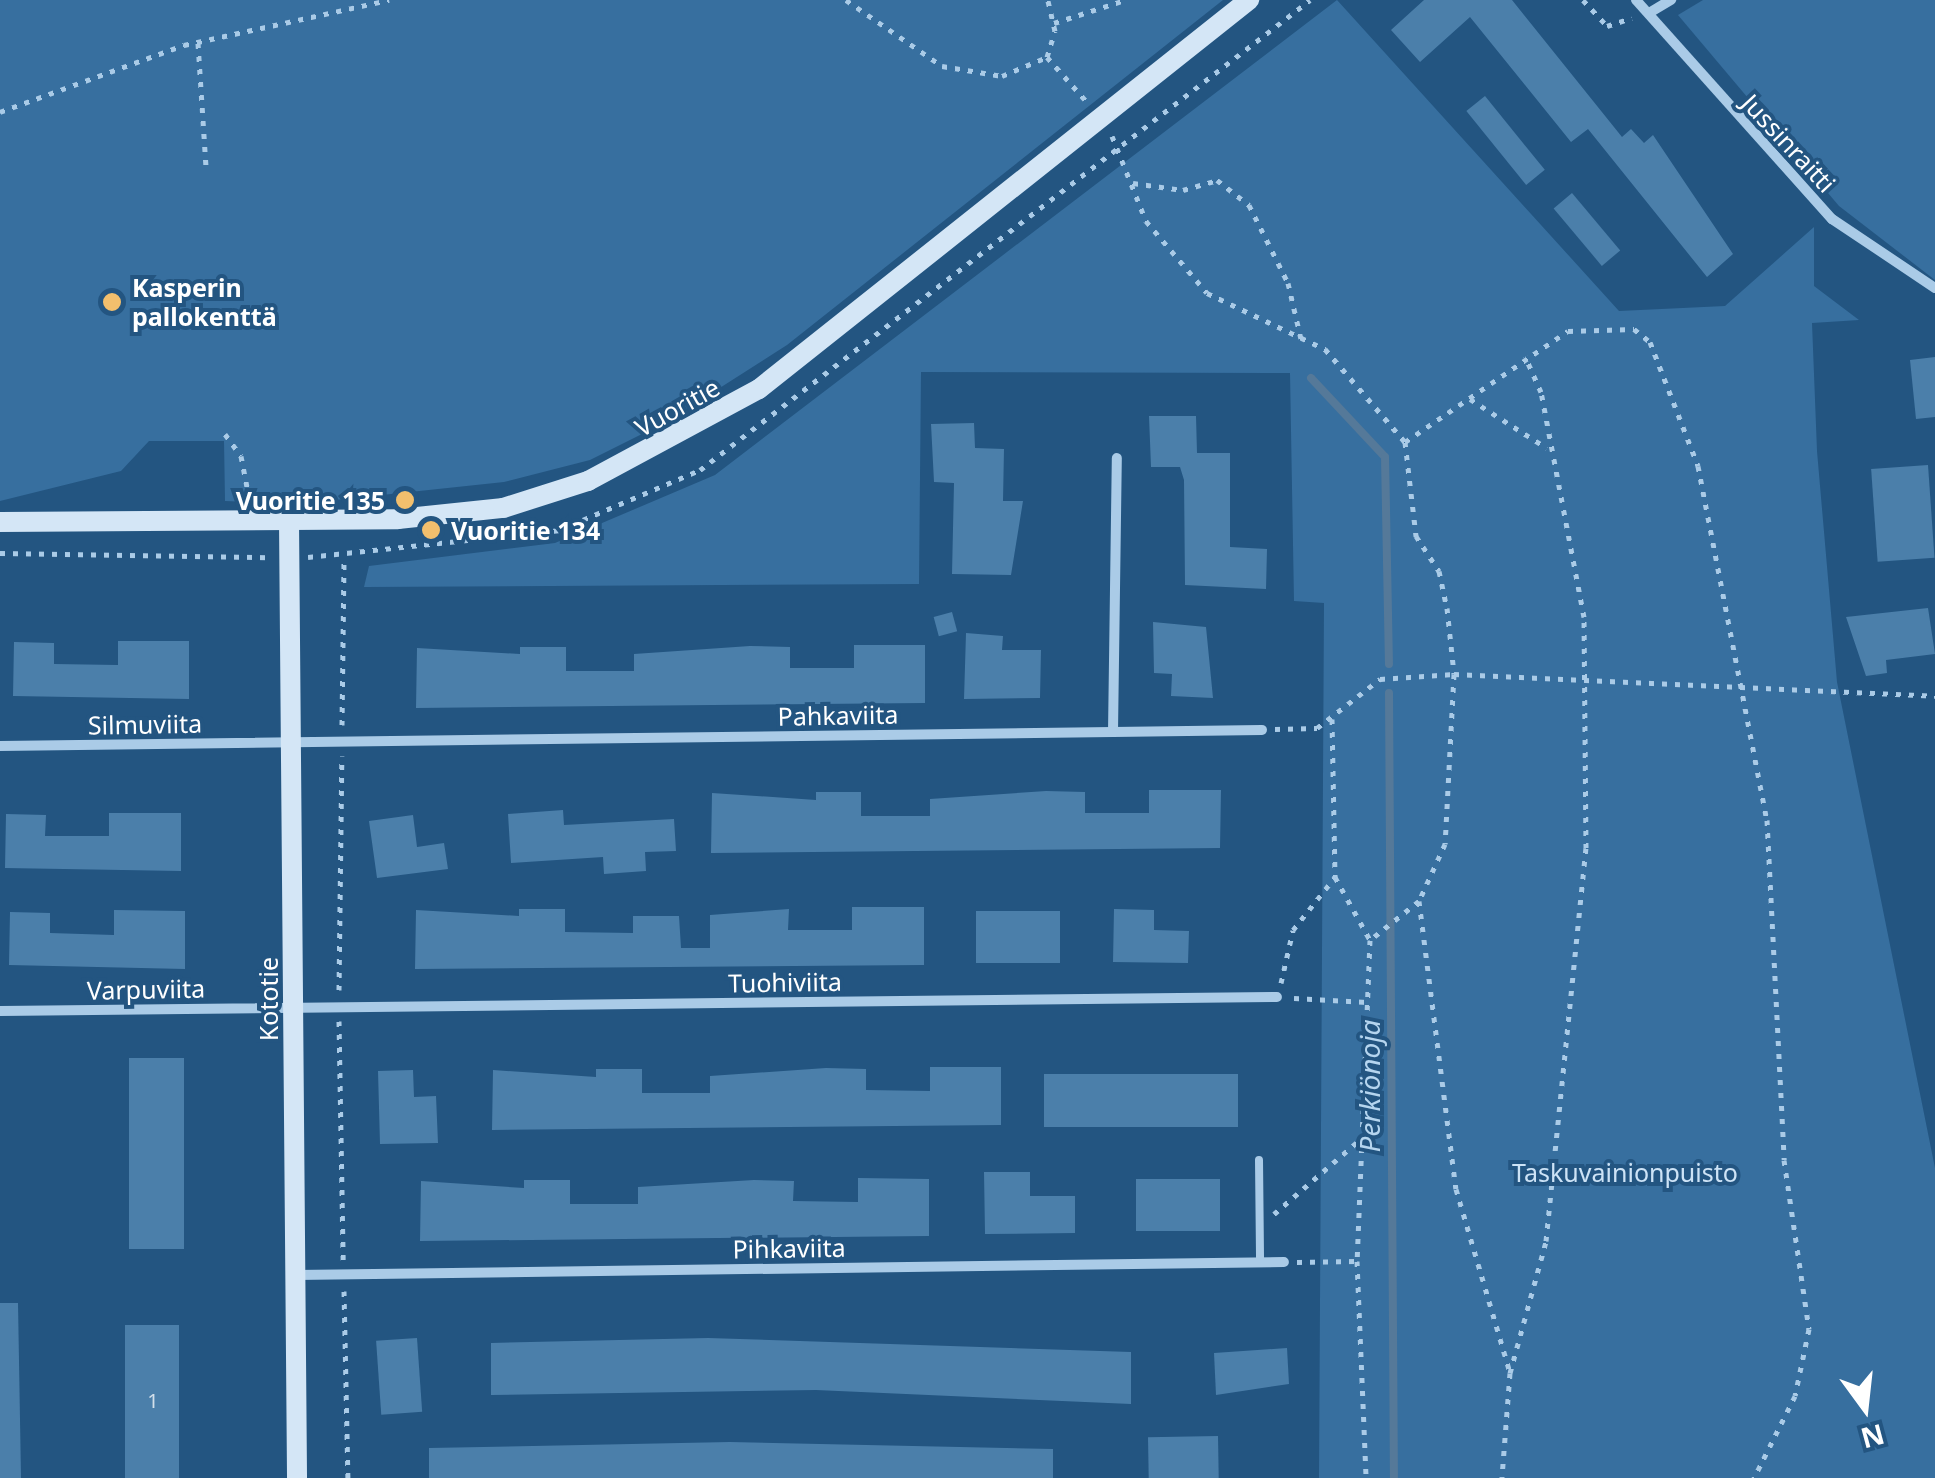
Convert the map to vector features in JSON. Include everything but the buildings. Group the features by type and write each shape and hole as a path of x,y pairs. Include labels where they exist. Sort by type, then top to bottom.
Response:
{"street":[{"name":"Vuoritie","path":"0,522 289,520 502,508 588,481 682,436 760,389 1098,115 1249,0"},
{"name":"Jussinraitti","path":"1636,0 1832,219 1935,288"},
{"path":"1649,13 1671,0"},
{"path":"1113,732 1118,458"},
{"name":"Kototie","path":"289,520 297,1478"},
{"name":"Pahkaviita","path":"291,742 1262,730"},
{"name":"Silmuviita","path":"0,746 291,742"},
{"name":"Tuohiviita","path":"293,1007 1277,997"},
{"name":"Varpuviita","path":"0,1011 293,1007"},
{"name":"Pihkaviita","path":"295,1274 1284,1262"}],"lane":[{"path":"1259,1160 1260,1262"}],"path":[{"path":"0,112 198,43 388,0"},
{"path":"846,0 942,66 1002,76 1047,57"},
{"path":"1047,57 1054,22 1048,0"},
{"path":"1054,22 1125,0"},
{"path":"0,553 290,558 501,542 628,506 700,470 831,375 1310,0"},
{"path":"1583,0 1607,26 1649,13"},
{"path":"198,43 206,168"},
{"path":"1047,57 1098,115 1120,148 1146,221 1206,293 1325,348 1405,442 1416,536 1439,571 1454,674 1445,844 1419,901 1383,924 1370,940"},
{"path":"1133,183 1183,190 1217,180 1248,205 1288,283 1301,339"},
{"path":"1405,442 1568,330 1634,329 1650,342 1698,466 1747,693 1766,820 1784,1160 1809,1329 1795,1396 1754,1478"},
{"path":"1502,1478 1510,1372 1546,1241 1583,910 1580,681 1584,617 1547,448 1541,392 1525,356"},
{"path":"1467,398 1487,402 1547,448"},
{"path":"225,434 241,456 249,519"},
{"path":"1262,730 1332,719 1380,680 1454,674 1747,693 1935,696"},
{"path":"1332,719 1335,878 1370,940 1357,1261 1366,1478"},
{"path":"1335,878 1293,930 1277,997 1367,1002"},
{"path":"1419,901 1450,1156 1510,1372"},
{"path":"1260,1225 1365,1136"},
{"path":"1284,1262 1357,1261"}],"green space":[{"path":"0,0 1223,0 787,345 668,421 590,460 504,482 297,504 225,501 224,441 149,441 121,471 0,501"},
{"name":"Taskuvainionpuisto","path":"1337,0 1619,311 1725,306 1814,227 1814,286 1859,320 1812,323 1817,451 1837,682 1935,1168 1935,1478 1319,1478 1324,603 1294,601 1290,373 921,372 919,584 364,587 369,566 555,543 715,475"},
{"path":"1703,0 1935,0 1935,280 1839,206 1678,15"}],"waterway":[{"name":"Perkiönoja","path":"1311,378 1385,457 1389,664"},
{"name":"Perkiönoja","path":"1389,693 1394,1478"}],"place":[{"name":"Kasperin pallokenttä","path":"112,302"},
{"name":"Vuoritie 135","path":"405,500"},
{"name":"Vuoritie 134","path":"431,530"}]}
